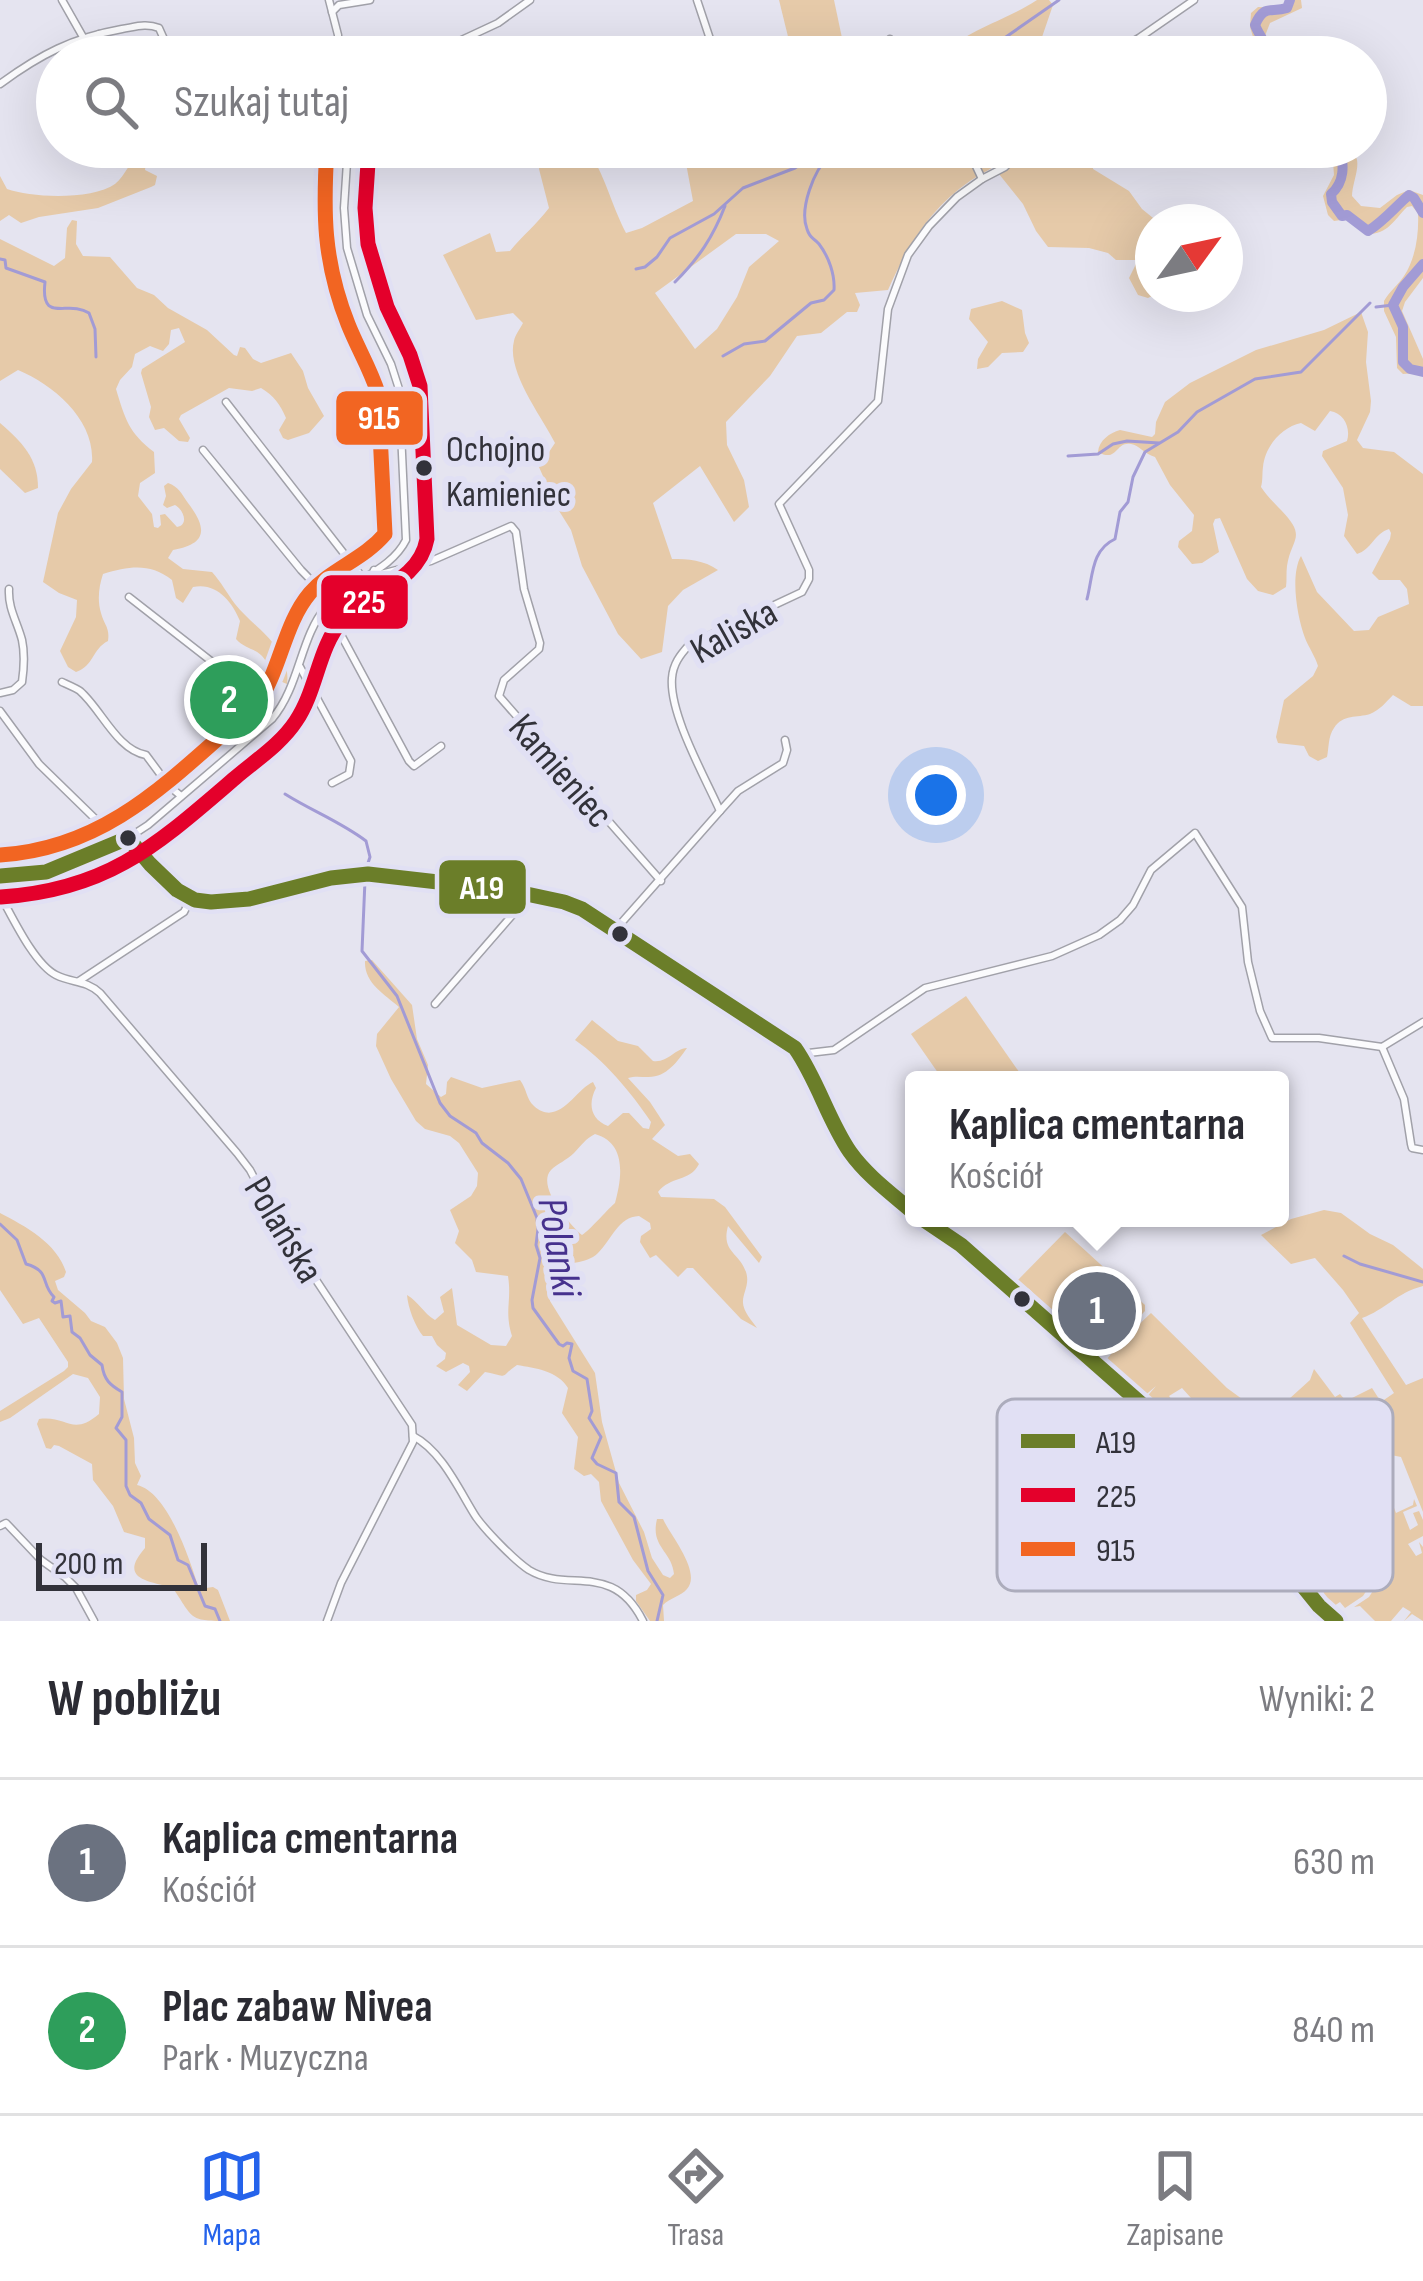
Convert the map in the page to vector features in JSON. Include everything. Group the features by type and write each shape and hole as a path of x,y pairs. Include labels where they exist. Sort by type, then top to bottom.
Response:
{"street":[{"path":"62,0 82,36"},
{"path":"329,0 336,36"},
{"path":"332,12 340,5 370,0"},
{"path":"470,36 530,0"},
{"path":"697,0 709,36"},
{"path":"1142,36 1193,0"},
{"path":"88,36 150,25 159,28 163,36"},
{"path":"0,84 36,59"},
{"path":"0,877 46,872 123,840 181,796 272,719 285,701 310,636 329,604 394,558 406,540 399,389 367,315 347,248 347,168"},
{"path":"977,168 982,179 1003,168"},
{"name":"Kaliska","path":"720,812 674,706 672,676 678,657 689,645 805,587 809,573 779,504 877,404 888,309 908,255 957,197 982,179"},
{"path":"226,402 363,578"},
{"path":"203,450 329,604 414,766 440,746"},
{"name":"Kamieniec","path":"374,570 381,574 412,567 511,526 540,643 503,680 499,696 661,881"},
{"path":"0,693 22,682 24,664 22,640 8,606 9,589"},
{"path":"129,597 234,679 272,719"},
{"path":"300,667 351,761 349,774 332,783"},
{"path":"62,682 80,690 134,753 146,754 181,796"},
{"path":"0,711 39,764 191,898 227,902 366,874 564,901 789,1042 800,1054 848,1149 905,1204"},
{"path":"615,930 738,791 783,763 785,740"},
{"path":"800,1054 834,1050 925,988 1052,956 1099,935 1133,905 1151,870 1195,833 1242,908 1248,962 1272,1038 1319,1038 1382,1047 1423,1022"},
{"path":"435,1004 530,894"},
{"name":"Polańska","path":"0,895 43,964 55,974 89,983 100,993 250,1170 277,1221 412,1425 413,1436 424,1442 447,1472 478,1521 530,1570 612,1588 634,1606 643,1621"},
{"path":"79,981 184,912 191,898"},
{"path":"1382,1047 1404,1099 1412,1148 1423,1150"},
{"path":"935,1227 1136,1399"},
{"path":"327,1621 413,1436"},
{"path":"0,1526 7,1523 41,1560 76,1588 94,1621"},
{"path":"1307,1591 1336,1621"}],"shaded area":[{"path":"779,0 834,0 842,36 788,36"},
{"path":"1037,0 1053,5 1042,36 968,36"},
{"path":"1286,0 1301,0 1302,8 1270,23 1265,36 1253,36 1251,13 1258,7 1284,8"},
{"path":"128,168 145,168 157,176 155,185 98,208 21,223 9,215 0,221 0,176 7,189 46,196 77,195 115,184"},
{"path":"598,168 626,233 693,201 687,168 991,168 931,216 888,290 855,293 860,305 857,312 847,312 821,333 797,336 770,376 726,422 727,445 744,480 749,507 734,522 700,466 653,503 672,559 702,562 718,570 683,590 668,606 662,652 641,659 618,634 539,467 555,443 515,366 514,341 523,323 513,313 476,320 443,255 490,233 496,252 510,251 549,208 539,169","holes":["736,234 766,234 779,241 749,267 717,329 695,349 655,293"]},
{"path":"1005,168 1093,168 1129,191 1138,204 1135,260 1116,260 1089,248 1048,247 999,174"},
{"path":"1334,168 1357,168 1352,196 1361,206 1380,208 1409,190 1423,195 1423,278 1402,311 1423,359 1423,375 1403,374 1397,368 1396,337 1384,311 1384,301 1411,261 1418,213 1407,207 1389,226 1373,234 1365,234 1355,218 1334,221 1323,196"},
{"path":"72,220 77,221 76,244 83,256 110,257 137,288 207,330 234,355 245,348 261,363 291,353 324,416 309,433 288,440 279,430 286,418 270,394 261,388 229,388 181,415 188,442 179,441 164,428 155,430 141,373 185,342 179,328 171,330 163,351 150,346 135,354 116,389 129,425 154,452 155,473 140,483 138,496 152,514 154,527 161,525 160,515 165,514 177,527 184,520 178,507 163,505 168,483 181,493 201,527 193,544 173,550 168,558 183,569 212,572 278,649 287,684 274,675 261,655 236,639 240,621 222,595 209,587 193,587 183,603 176,598 172,580 148,569 103,574 99,603 108,641 86,666 76,672 60,651 76,617 77,600 43,582 58,513 92,462 91,447 79,418 45,385 18,370 0,381 0,239 54,266 65,258"},
{"path":"1002,301 1022,310 1029,343 1023,352 1002,353 988,367 977,369 988,342 969,319 971,309"},
{"path":"1361,312 1368,332 1371,401 1357,440 1363,448 1394,452 1423,474 1423,706 1411,706 1393,695 1374,712 1342,720 1331,735 1327,757 1318,761 1304,746 1278,743 1276,737 1284,700 1318,666 1297,608 1295,585 1301,556 1317,592 1354,631 1369,630 1378,617 1409,604 1400,580 1379,580 1372,573 1390,539 1389,529 1357,554 1344,536 1348,515 1343,488 1322,456 1323,451 1347,441 1343,418 1330,411 1315,431 1301,423 1294,425 1267,452 1261,487 1296,533 1286,587 1273,595 1258,591 1247,579 1220,518 1213,524 1219,552 1192,564 1178,547 1192,531 1194,515 1155,457 1131,444 1109,455 1098,452 1106,438 1120,430 1152,437 1165,402 1190,383 1256,350 1324,330"},
{"path":"0,423 27,451 38,488 25,493 0,469"},
{"path":"233,683 246,697 224,717 211,703"},
{"path":"372,960 412,1005 417,1039 428,1065 426,1084 441,1097 451,1077 482,1088 520,1080 534,1106 551,1113 593,1082 597,1119 608,1126 629,1113 649,1129 651,1122 626,1088 575,1040 592,1020 618,1041 638,1046 653,1061 687,1048 660,1075 628,1078 665,1125 652,1139 678,1156 690,1154 699,1164 663,1187 658,1192 661,1197 714,1199 762,1257 759,1263 728,1226 729,1247 747,1276 744,1308 757,1328 741,1319 693,1268 678,1277 656,1255 650,1258 640,1242 651,1229 650,1223 639,1216 620,1224 593,1257 559,1269 549,1290 550,1301 595,1373 602,1422 619,1483 652,1558 663,1575 670,1578 674,1574 656,1536 657,1519 663,1519 688,1564 691,1582 663,1605 664,1621 650,1621 636,1601 636,1595 651,1584 601,1501 599,1482 574,1469 578,1437 562,1413 568,1388 564,1382 546,1371 517,1365 504,1376 485,1372 467,1391 458,1385 470,1372 469,1366 463,1363 446,1372 436,1366 446,1353 432,1336 423,1336 415,1322 407,1295 435,1320 444,1312 440,1297 452,1288 457,1325 491,1345 506,1346 512,1336 508,1276 476,1272 472,1260 455,1243 459,1231 450,1210 471,1196 478,1173 459,1143 416,1121 391,1079 376,1046 377,1034 399,1007 371,982 365,961","holes":["595,1134 605,1139 620,1162 615,1203 582,1235 556,1204 547,1177"]},
{"path":"966,996 1018,1071 937,1071 911,1034"},
{"path":"1324,1210 1341,1213 1423,1269 1423,1286 1362,1318 1406,1385 1423,1378 1423,1512 1401,1457 1393,1455 1393,1399 1385,1399 1394,1393 1350,1323 1359,1313 1315,1258 1291,1264 1261,1235 1289,1227 1291,1219"},
{"path":"0,1213 48,1244 66,1272 55,1281 58,1290 91,1321 105,1327 117,1343 141,1476 137,1485 148,1490 168,1513 199,1589 218,1590 230,1621 194,1616 173,1588 135,1573 145,1538 124,1532 113,1506 93,1480 92,1464 59,1446 46,1448 39,1419 76,1425 99,1414 100,1397 88,1378 73,1374 0,1422 0,1411 64,1371 68,1362 39,1318 23,1324 0,1290"},
{"path":"1065,1232 1145,1305 1145,1311 1101,1357 1016,1282"},
{"path":"1151,1313 1242,1399 1190,1399 1182,1388 1169,1396 1171,1399 1145,1399 1156,1386 1142,1398 1103,1364 1124,1338 1134,1338 1131,1332"},
{"path":"1314,1369 1335,1397 1340,1394 1344,1399 1289,1399 1310,1380"},
{"path":"1372,1388 1379,1399 1350,1399"},
{"path":"1414,1499 1417,1506 1403,1512 1410,1530 1418,1525 1413,1513 1419,1511 1423,1520 1423,1536 1408,1544 1416,1556 1422,1553 1419,1542 1423,1547 1423,1621 1412,1614 1404,1621 1411,1612 1403,1607 1391,1621 1375,1621 1360,1606 1354,1607 1373,1591 1393,1591 1393,1505 1396,1513 1413,1505"},
{"path":"1325,1591 1366,1591 1345,1608 1340,1602 1328,1610 1318,1598"}],"waterway":[{"path":"1007,36 1059,0"},
{"path":"1260,36 1255,25 1258,18 1287,8 1290,0"},
{"path":"636,269 657,257 670,238 714,214 743,188 795,168"},
{"path":"723,356 744,344 765,341 834,290 828,260 809,235 805,221 809,190 820,168"},
{"path":"1342,168 1332,202 1342,216 1368,231 1409,195 1423,213"},
{"path":"675,282 704,247 725,206"},
{"path":"0,259 5,260 6,268 45,282 51,307 89,313 96,357"},
{"path":"1423,264 1393,305 1403,327 1403,362 1423,372"},
{"path":"1087,599 1097,557 1115,539 1120,512 1145,452 1178,432 1197,412 1255,379 1301,372 1370,303"},
{"path":"1376,307 1393,305"},
{"path":"1068,456 1098,454 1127,441 1159,443"},
{"name":"Polanki","path":"285,794 366,841 370,857 366,869"},
{"name":"Polanki","path":"365,880 362,951 397,996 440,1103 508,1163 521,1179 537,1218 540,1258 533,1308 559,1344 572,1344 573,1371 587,1379 589,1418 601,1437 592,1458 616,1473 619,1502 634,1517 648,1571 663,1595 657,1621"},
{"path":"0,1224 17,1240 26,1264 42,1274 52,1301 61,1301 63,1317 70,1316 72,1332 102,1365 108,1382 122,1392 122,1417 116,1428 126,1440 126,1486 149,1519 170,1535 178,1560 188,1565 205,1606 215,1609 220,1621"},
{"path":"1344,1256 1423,1282"}],"transit line":[{"name":"915","path":"0,855 76,838 140,803 169,780 256,705 310,593 385,534 378,393 348,324 329,257 326,168"},
{"name":"225","path":"1,897 39,893 102,874 181,823 283,737 303,709 342,620 403,576 422,554 427,539 420,386 387,307 368,244 368,168"},
{"name":"A19","path":"128,838 177,890 195,900 249,899 331,878 368,874 508,890 582,909 795,1048 850,1152 905,1205"},
{"name":"A19","path":"0,876 46,872 128,838"},
{"name":"A19","path":"934,1227 961,1245 1136,1399"},
{"name":"A19","path":"1307,1591 1336,1621"}],"place":[{"name":"Ochojno Kamieniec","path":"424,468"},
{"name":"Plac zabaw Nivea","path":"229,700"},
{"name":"Kaplica cmentarna","path":"1097,1311"}]}
